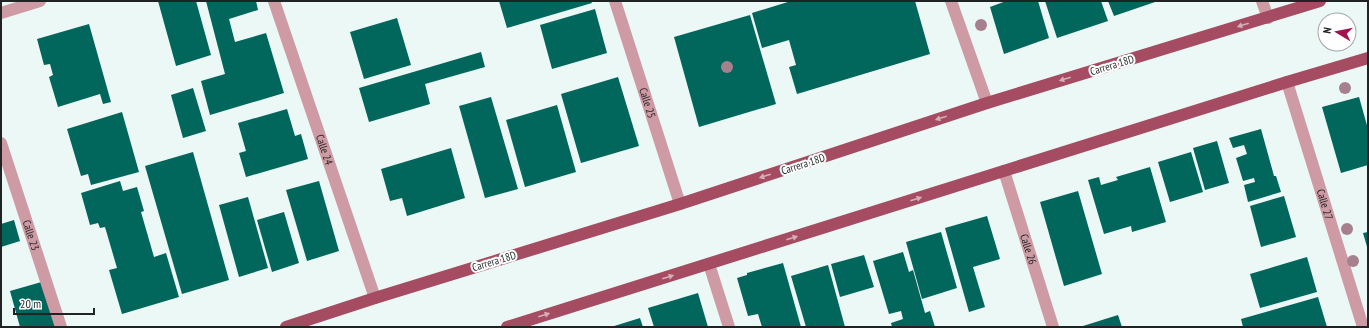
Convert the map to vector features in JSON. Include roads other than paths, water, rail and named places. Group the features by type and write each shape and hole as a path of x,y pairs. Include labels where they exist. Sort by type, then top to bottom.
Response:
{"main road":[{"name":"Carrera 18D","path":"286,327 680,204 987,103 1320,1"},
{"path":"507,327 1287,82 1368,58"}],"street":[{"path":"1,14 40,1"},
{"name":"Calle 24","path":"274,1 375,298"},
{"name":"Calle 25","path":"615,1 680,204"},
{"path":"951,1 987,103"},
{"path":"1262,1 1268,18"},
{"name":"Calle 27","path":"1287,82 1363,327"},
{"name":"Calle 23","path":"1,143 61,327"},
{"name":"Calle 26","path":"1004,171 1053,327"},
{"path":"709,264 729,327"}]}
